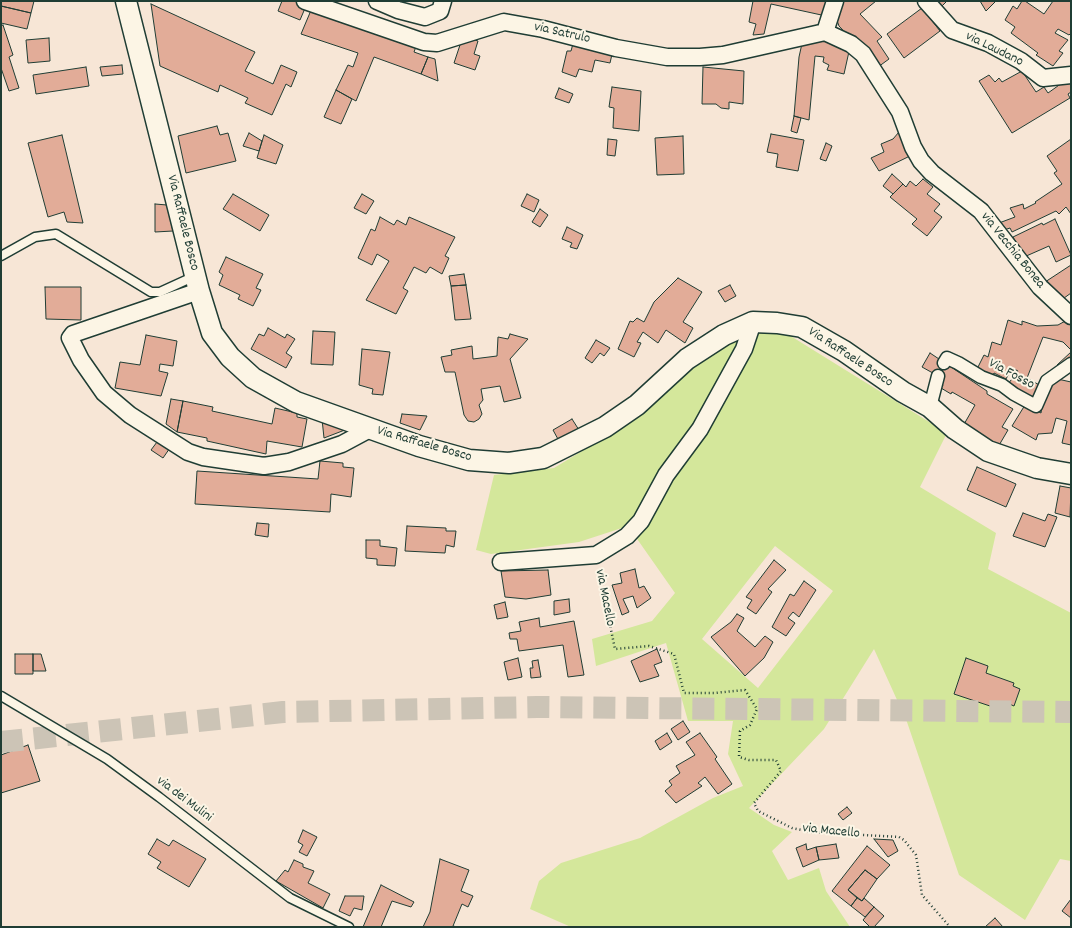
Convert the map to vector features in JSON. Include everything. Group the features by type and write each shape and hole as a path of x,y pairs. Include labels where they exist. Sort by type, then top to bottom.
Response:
{"street":[{"name":"Via Raffaele Bosco","path":"126,1 197,283 212,333 230,357 254,378 296,402 419,446 469,460 509,464 543,458 605,427 637,405 688,359 724,335 753,322 777,323 802,327 844,351 903,392 930,406 955,429 988,451 1037,468 1071,474"},
{"name":"via Satrulo","path":"305,1 424,42 437,42 504,22 544,29 616,48 667,57 723,55 825,32"},
{"path":"377,1 398,10 425,17 440,11 443,1"},
{"path":"825,32 835,1"},
{"name":"via Laudano","path":"926,1 952,30 988,43 1021,61 1043,78 1071,75"},
{"name":"via Vecchia Bonea","path":"825,32 851,44 863,54 900,112 913,147 921,161 932,173 981,211 1040,287 1071,316"},
{"path":"197,283 73,334 70,338 81,360 104,393 130,415 188,452 203,457 264,466 289,462 342,444 370,429"},
{"name":"via Macello","path":"501,562 596,555 627,536 641,521 666,475 700,429 744,350 753,322"},
{"name":"Via Fosso","path":"944,363 947,358 952,360 981,377 1002,385 1014,394 1036,406 1048,381 1071,364"},
{"path":"930,406 938,376"}],"lane":[{"path":"1,256 35,237 56,234 151,292 160,292 197,283"},
{"name":"via dei Mulini","path":"1,696 112,764 159,797 290,898 349,927"}],"path":[{"name":"via Macello","path":"596,555 615,649 649,646 674,654 684,693 714,693 745,690 757,709 750,725 740,731 739,757 748,760 776,760 781,771 754,803 758,810 792,828 812,832 899,837 904,840 916,855 922,895 950,927"}],"green space":[{"path":"749,330 781,330 947,433 920,487 996,533 988,569 1071,613 1071,861 1060,859 1025,920 959,875 907,722 874,649 824,729 749,808 774,825 792,832 772,851 788,880 819,868 826,891 850,927 571,927 530,909 539,881 561,863 640,838 713,798 743,786 728,754 733,721 688,721 666,643 596,666 592,639 652,621 675,593 628,526 579,542 491,554 476,550 494,475 554,468 615,431 707,356","holes":["775,546 833,591 758,688 702,639"]}],"building":[{"path":"1,1 34,1 31,13 1,6"},
{"path":"282,1 295,1 306,6 300,20 278,11"},
{"path":"753,1 831,1 826,16 771,4 764,34 753,35 756,24 749,22"},
{"path":"841,1 876,1 860,14 882,37 877,41 889,59 878,67 839,26 834,12"},
{"path":"934,1 947,1 941,7"},
{"path":"980,1 996,1 986,11"},
{"path":"1022,1 1025,1 1044,14 1053,1 1071,1 1071,33 1069,35 1058,29 1055,33 1068,40 1059,51 1063,53 1053,66 1036,55 1038,53 1011,33 1015,27 1005,20 1013,6 1017,9"},
{"path":"151,4 255,52 245,71 273,84 281,65 297,72 291,87 286,84 272,115 245,103 248,98 220,85 218,92 160,66"},
{"path":"1,6 31,13 27,29 1,23"},
{"path":"312,8 417,44 414,52 428,57 421,74 374,57 356,101 336,90 348,65 353,67 358,53 301,34"},
{"path":"922,8 940,31 904,58 887,34"},
{"path":"3,25 13,55 9,57 19,88 9,91 1,68 1,26"},
{"path":"463,36 478,41 474,54 480,56 475,70 454,63"},
{"path":"49,38 50,61 28,63 26,40"},
{"path":"820,38 850,47 844,74 827,70 829,65 823,62 824,57 815,56 809,120 794,116 799,57 803,39"},
{"path":"574,40 613,50 610,63 595,60 592,72 579,69 576,77 562,72 567,51 571,51"},
{"path":"428,57 435,59 438,81 421,74"},
{"path":"122,65 123,74 102,76 100,67"},
{"path":"86,67 89,86 36,94 33,75"},
{"path":"703,67 744,71 743,104 729,102 729,109 721,108 716,104 702,104"},
{"path":"1022,71 1036,92 1044,87 1048,93 1062,83 1071,81 1071,92 1068,94 1070,98 1012,133 979,81 989,75 995,82 999,78 1002,82"},
{"path":"612,87 641,91 639,131 613,128 614,108 609,107"},
{"path":"559,88 573,94 569,103 555,98"},
{"path":"336,90 352,99 341,124 324,117"},
{"path":"794,116 801,118 797,133 791,131"},
{"path":"217,126 220,135 228,133 236,161 186,173 178,136"},
{"path":"899,132 912,155 879,171 871,158 884,152 881,144 893,139"},
{"path":"249,133 262,141 259,151 243,146"},
{"path":"771,134 804,140 798,171 776,167 778,154 767,152"},
{"path":"62,135 83,223 67,222 64,212 48,217 28,143"},
{"path":"264,135 283,145 276,164 257,158"},
{"path":"683,136 684,174 657,175 655,138"},
{"path":"608,139 617,140 615,156 607,155"},
{"path":"1071,139 1071,214 1066,207 1059,214 1056,211 1012,232 1010,228 1004,230 999,223 1015,217 1010,208 1023,204 1024,209 1036,203 1035,202 1062,184 1054,173 1057,171 1047,156"},
{"path":"826,143 832,146 826,161 820,159"},
{"path":"892,174 903,184 893,194 883,186"},
{"path":"923,179 933,187 927,194 940,204 934,211 942,217 927,236 912,224 917,219 890,197 903,184 906,187 910,181 916,186"},
{"path":"233,194 269,215 260,231 223,209"},
{"path":"362,194 374,201 366,214 354,208"},
{"path":"527,194 539,200 534,212 521,206"},
{"path":"155,204 167,205 173,231 155,232"},
{"path":"540,209 548,215 540,227 532,222"},
{"path":"380,217 394,225 397,220 406,225 409,217 455,237 445,256 449,258 442,274 430,267 426,273 414,267 403,288 408,291 396,314 366,300 389,261 377,254 372,265 358,258 371,229 375,231"},
{"path":"1055,219 1071,255 1056,262 1049,246 1024,257 1013,237 1042,223 1043,225"},
{"path":"567,227 583,235 577,249 570,247 572,243 562,239"},
{"path":"226,257 263,274 256,288 261,290 253,306 238,299 240,295 219,285 223,275 219,272"},
{"path":"1071,265 1071,293 1060,301 1042,284"},
{"path":"464,274 466,285 451,286 449,276"},
{"path":"678,278 702,292 683,322 693,328 685,343 666,330 658,343 643,332 637,342 641,343 634,357 618,349 630,321 633,322 637,318 644,322 654,302"},
{"path":"466,285 471,319 455,320 451,286"},
{"path":"730,285 736,296 725,302 718,291"},
{"path":"45,287 81,287 81,320 46,319"},
{"path":"1069,319 1071,321 1071,350 1063,342 1043,337 1027,378 1041,386 1031,400 1008,384 1018,371 1012,368 1006,379 994,373 992,377 977,369 984,355 988,357 992,342 1001,345 1008,320 1022,325 1022,321 1037,326 1058,325"},
{"path":"268,328 285,338 287,334 295,339 286,353 292,357 286,368 251,349 259,334 264,336"},
{"path":"313,331 335,332 333,365 311,364"},
{"path":"510,334 528,339 510,359 521,398 504,402 500,386 481,389 483,400 479,405 482,414 479,419 474,422 468,421 464,415 455,372 445,372 441,357 452,355 451,350 472,346 473,359 497,356 498,337 508,339"},
{"path":"146,335 177,341 173,366 160,364 159,371 168,373 161,396 115,388 120,362 140,365"},
{"path":"596,340 610,348 604,356 600,353 592,363 585,358"},
{"path":"362,349 390,352 383,395 372,394 373,389 359,385"},
{"path":"1071,352 1071,360 1061,369 1057,365"},
{"path":"930,353 987,391 987,394 1013,409 1002,427 1008,430 998,447 963,426 975,405 952,392 951,394 941,388 943,385 938,382 940,377 922,367"},
{"path":"1053,378 1071,382 1071,445 1062,443 1067,421 1056,418 1052,433 1038,434 1036,440 1012,426 1025,405 1041,413 1045,388"},
{"path":"171,399 183,401 177,432 166,424"},
{"path":"183,401 213,407 212,411 272,424 275,408 297,413 297,417 307,419 302,447 267,441 266,454 207,441 207,438 177,432"},
{"path":"402,414 427,416 420,430 400,423"},
{"path":"322,419 350,428 324,438"},
{"path":"572,419 579,430 559,441 553,430"},
{"path":"160,438 172,445 163,458 151,450"},
{"path":"320,461 343,463 343,467 354,468 351,497 331,494 330,512 195,504 197,471 318,479"},
{"path":"977,467 1016,484 1006,507 967,490"},
{"path":"1060,486 1071,488 1070,517 1055,513"},
{"path":"1023,513 1045,521 1048,514 1057,517 1045,547 1013,536"},
{"path":"257,523 269,524 268,537 255,535"},
{"path":"407,526 446,528 446,531 456,531 454,547 446,545 445,553 405,551"},
{"path":"366,540 380,540 380,546 397,548 395,566 377,565 377,559 366,558"},
{"path":"774,560 786,570 768,589 772,592 756,614 747,608 752,600 746,597"},
{"path":"635,569 639,588 644,586 651,598 637,608 633,596 623,599 629,612 622,615 612,585 622,583 620,573"},
{"path":"548,570 551,595 526,599 505,597 501,571"},
{"path":"804,581 816,590 799,617 793,612 788,618 795,623 786,636 772,627 790,594 794,596"},
{"path":"569,599 570,612 554,615 554,601"},
{"path":"505,602 508,617 497,619 494,605"},
{"path":"737,614 744,618 737,631 755,647 765,636 773,642 764,658 745,676 711,637 731,622"},
{"path":"539,618 540,627 574,621 584,675 568,677 563,645 519,651 517,639 510,639 509,633 521,631 519,622"},
{"path":"657,649 662,662 654,665 659,676 640,682 631,661"},
{"path":"15,654 33,654 33,674 15,674"},
{"path":"33,654 41,654 46,671 33,671"},
{"path":"518,658 522,677 508,680 504,662"},
{"path":"966,658 988,666 986,673 1014,683 1013,686 1020,689 1014,706 1007,703 1005,711 954,694"},
{"path":"538,660 541,677 531,678 530,668 533,668 532,661"},
{"path":"683,721 690,732 678,740 671,729"},
{"path":"667,733 672,742 660,750 655,741"},
{"path":"700,733 717,757 715,759 732,784 718,794 705,777 698,783 702,786 676,803 665,791 672,785 669,781 680,773 676,766 695,755 686,742"},
{"path":"28,745 40,781 1,793 1,755"},
{"path":"847,807 852,813 843,820 838,814"},
{"path":"303,830 317,837 307,856 299,852 303,845 298,842"},
{"path":"157,839 169,846 173,840 206,859 189,887 157,868 161,862 148,854"},
{"path":"874,839 893,840 898,851 888,857"},
{"path":"806,844 807,850 816,847 819,860 803,867 796,848"},
{"path":"836,844 839,858 819,860 816,847"},
{"path":"867,846 890,865 877,879 865,870 848,890 857,898 851,906 832,891"},
{"path":"440,859 469,870 461,891 473,896 468,907 462,904 453,926 457,927 423,927 430,912"},
{"path":"294,860 303,864 303,867 314,871 308,883 330,894 323,908 276,881 285,870 288,872"},
{"path":"865,870 877,879 862,901 848,890"},
{"path":"381,885 414,902 411,907 392,901 381,927 363,927"},
{"path":"345,896 364,896 362,910 354,908 350,916 339,911"},
{"path":"857,898 862,901 864,898 874,907 865,917 851,906"},
{"path":"1071,899 1071,918 1062,911"},
{"path":"874,907 884,916 874,927 870,927 863,920"},
{"path":"995,918 1003,927 985,927"}],"tunnel":[{"path":"1,742 283,712 537,707 1071,712"}]}
